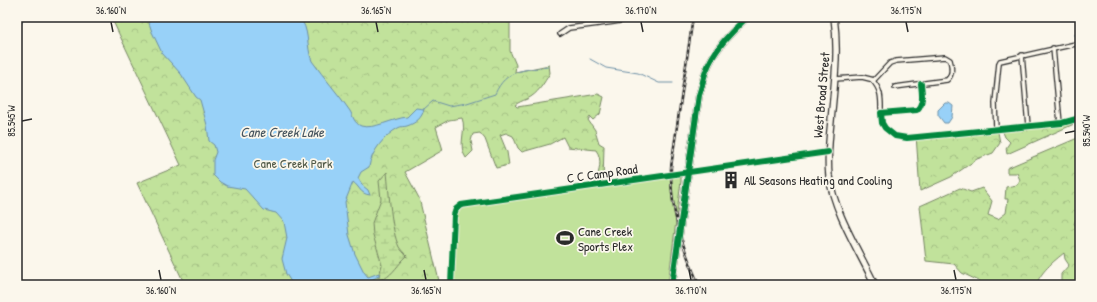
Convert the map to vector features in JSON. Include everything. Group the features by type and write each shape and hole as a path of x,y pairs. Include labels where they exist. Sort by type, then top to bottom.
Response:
{"main road":[{"name":"West Broad Street","path":"834,17 836,48 835,79 828,152 829,177 840,213 875,285"}],"street":[{"path":"560,34 569,28 641,17"},
{"path":"672,285 699,95 706,71 715,53 727,37 747,17"},
{"path":"996,129 995,103 999,63 1001,60 1080,43"},
{"path":"1053,48 1060,123"},
{"path":"1022,56 1028,126"},
{"path":"872,80 876,79 890,64 896,62 945,57 950,60 952,69 951,75 947,80 895,87"},
{"path":"835,79 862,77 872,80 881,92 882,124 895,136 899,137 907,138 1060,123 1080,118"},
{"path":"882,114 916,110 921,103 921,84"},
{"name":"C C Camp Road","path":"451,285 454,215 456,209 461,205 828,152"}],"green space":[{"name":"Cane Creek Park","path":"111,17 510,17 510,51 516,65 515,72 549,65 550,73 538,91 531,97 515,105 517,107 598,94 604,97 600,114 593,120 590,117 588,120 595,130 599,143 604,146 603,182 596,182 600,161 596,150 568,147 563,137 550,144 522,152 518,148 513,136 506,133 500,135 507,152 509,165 496,168 485,139 480,133 473,134 471,141 473,151 466,158 462,148 462,118 449,120 436,127 443,150 405,172 419,198 440,285 185,285 137,183 181,165"},
{"path":"1074,124 1007,154 1006,148 1010,142 1005,137 1001,127"},
{"path":"998,132 1000,143 993,153 977,159 951,177 920,191 916,135 955,136"},
{"path":"1080,137 1080,211 1074,224 1080,228 1080,285 1061,285 1061,274 1069,265 1065,259 1064,253 1040,276 1037,285 981,285 979,281 962,273 954,264 926,261 920,206 960,188 971,192 982,188 992,201 988,215 998,219 1006,213 1008,199 1005,199 1006,187 1017,185 1020,180 1017,173 1007,173 1007,168"},
{"path":"387,172 396,240 399,247 407,256 391,274 384,279 377,277 379,276 382,265 373,235 372,223 381,199 379,181"},
{"name":"Cane Creek Sports Plex","path":"677,176 681,177 681,181 668,285 453,285 456,218 459,210 467,206"}],"water":[{"name":"Cane Creek Lake","path":"147,17 299,17 305,27 312,61 359,125 366,127 377,125 407,117 416,108 424,109 422,115 416,122 398,128 379,144 370,161 369,167 361,172 358,178 363,186 368,190 370,195 362,192 353,182 345,202 349,235 355,254 368,277 379,273 379,276 371,280 370,285 293,285 286,274 282,259 287,238 284,222 276,213 264,210 245,189 227,186 213,175 213,160 216,152 214,145 209,141 207,125 200,100 196,97 181,74 162,53"},
{"path":"945,103 949,103 953,106 952,117 948,123 944,123 938,115 938,110"}],"waterway":[{"path":"17,29 25,17"},
{"path":"1074,35 1080,34"},
{"path":"590,59 606,68 638,73 659,83 673,83"},
{"path":"424,109 433,101 449,106 467,103 495,94 499,86 510,75 524,70 548,67"}],"railway":[{"path":"693,17 671,167 671,183 678,228 687,256 699,285"}],"cycle path":[{"path":"672,285 699,95 709,63 718,48 747,17"},
{"path":"921,84 922,101 917,110 881,113 882,123 885,128 895,136 907,138 1062,123 1080,118"},
{"path":"451,285 454,215 456,209 461,205 828,152"}],"place":[{"name":"All Seasons Heating and Cooling","path":"731,180"},
{"name":"Cane Creek Sports Plex","path":"565,238"}]}
